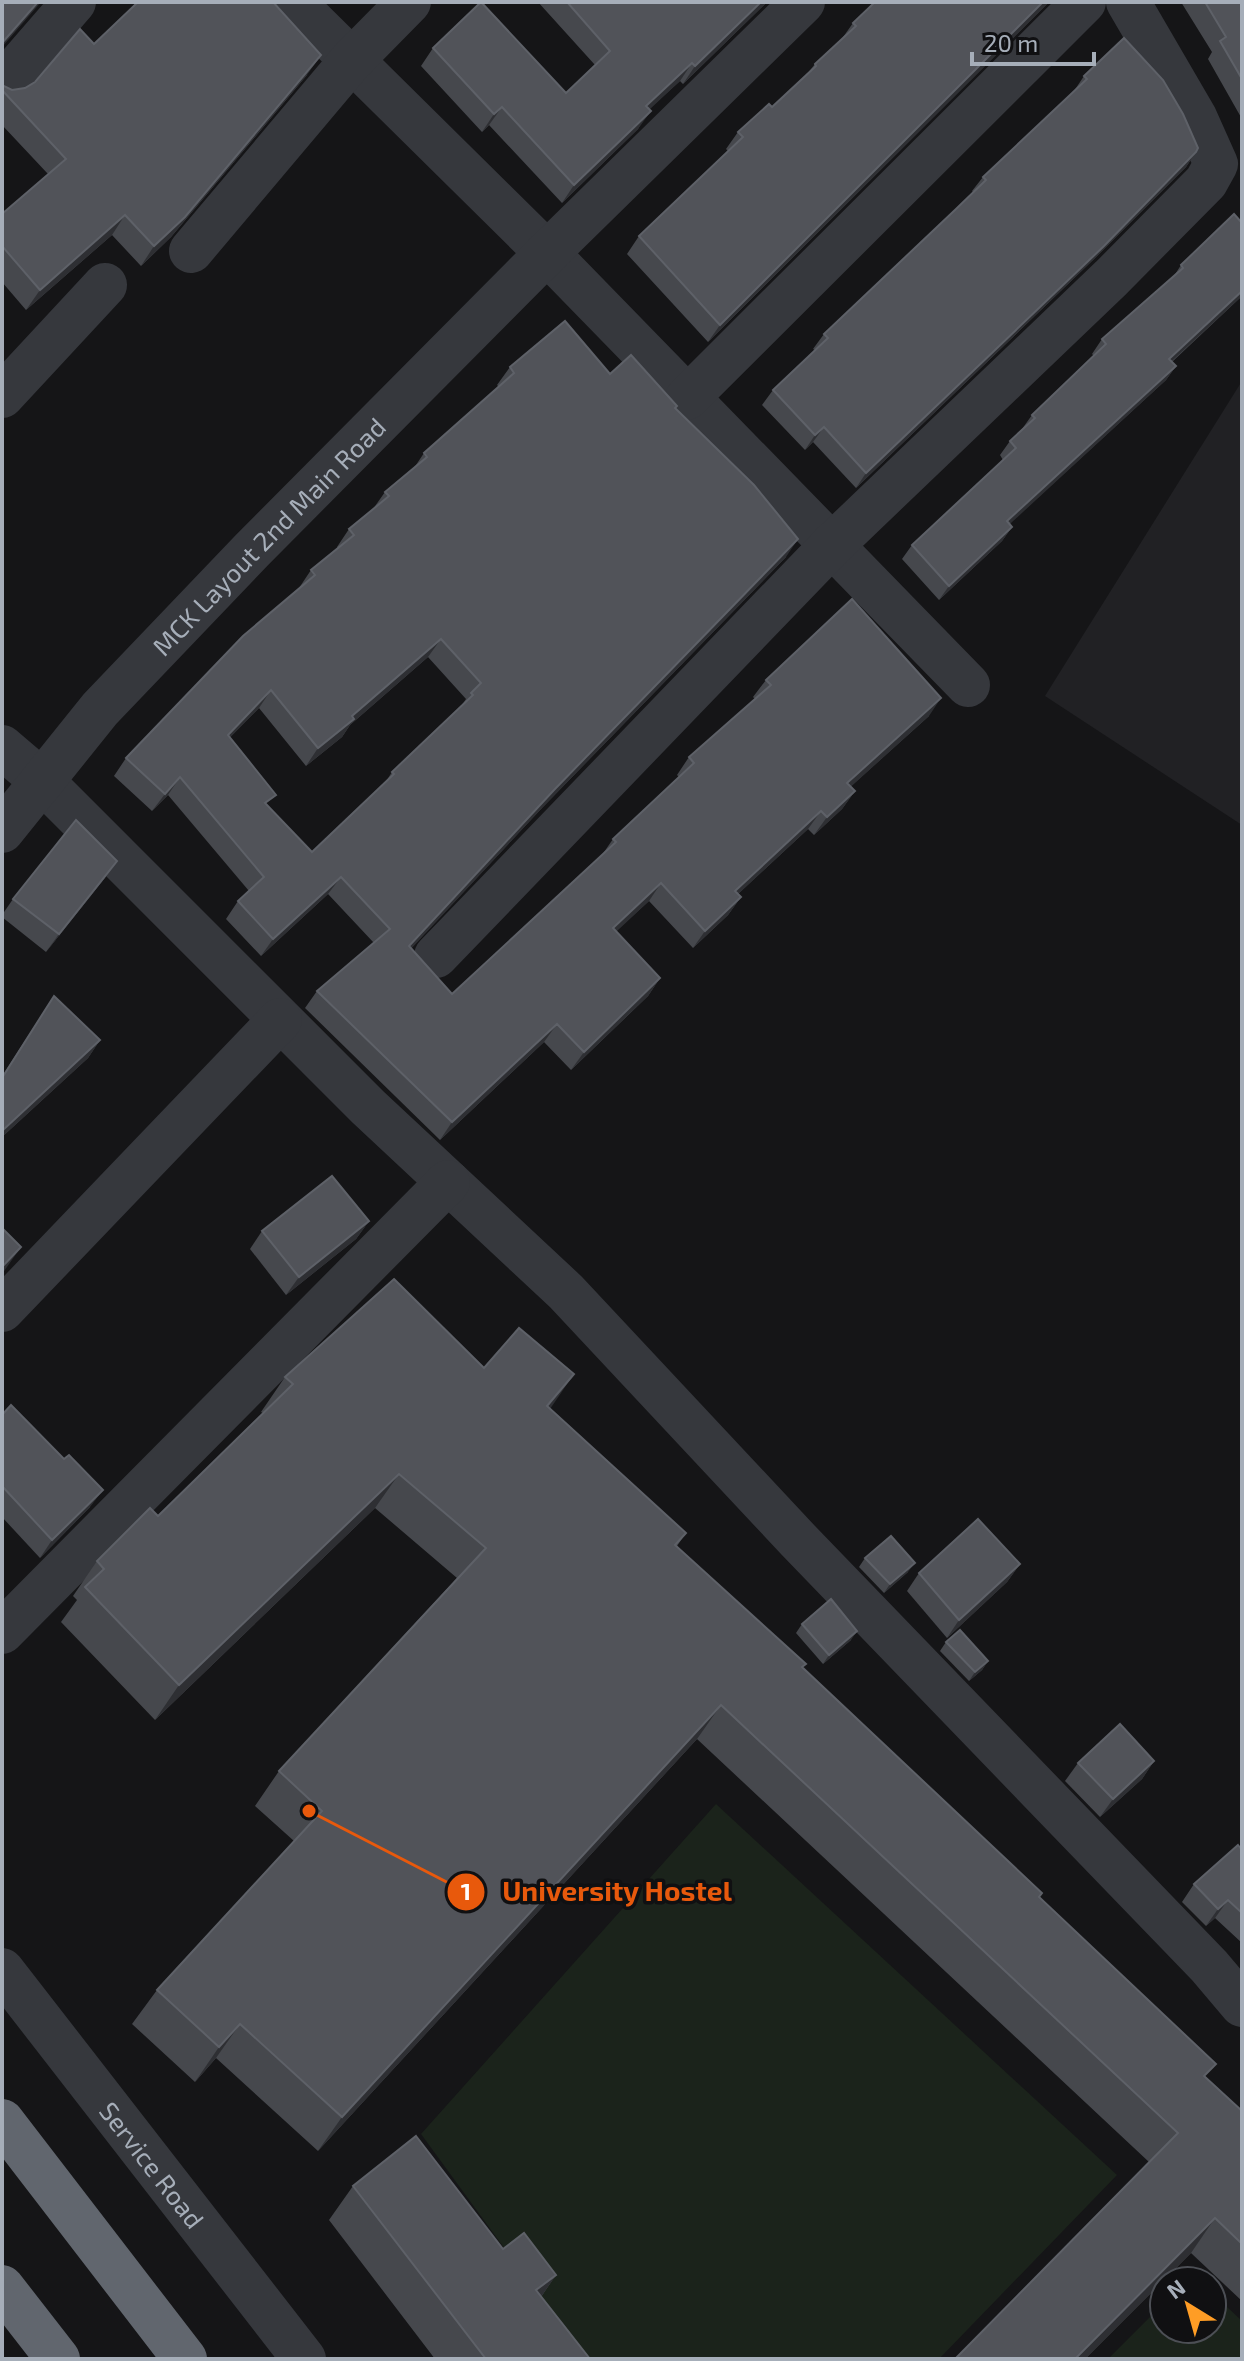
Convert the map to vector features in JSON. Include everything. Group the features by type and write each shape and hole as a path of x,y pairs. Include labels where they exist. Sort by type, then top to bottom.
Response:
{"highway":[{"path":"2,2121 185,2359"},
{"path":"2,2287 58,2359"}],"street":[{"path":"2,85 74,2"},
{"path":"293,2 547,253 968,685"},
{"path":"191,251 351,61 409,2"},
{"name":"MCK Layout 2nd Main Road","path":"2,831 100,709 175,630 547,253 803,2"},
{"path":"687,398 1084,2"},
{"path":"436,956 831,546 1111,278 1206,182 1216,164 1195,117 1128,2"},
{"path":"2,396 105,285"},
{"path":"2,747 43,782 368,1107 566,1292 798,1540 1209,1966 1242,2005"},
{"path":"2,1310 280,1020"},
{"path":"2,1632 448,1182"},
{"name":"Service Road","path":"2,1970 304,2359"}],"shaded area":[{"path":"1242,381 1242,825 1045,696"},
{"path":"716,1804 1117,2175 939,2359 585,2359 421,2134"},
{"path":"1228,2308 1242,2321 1242,2359 1108,2359 1148,2319 1148,2345 1228,2345"}],"building":[{"path":"2,2 38,2 2,43"},
{"path":"138,2 273,2 321,55 185,217 154,246 125,215 40,290 2,246 2,214 66,159 2,90 2,85 12,90 35,82 80,29 94,44"},
{"path":"481,2 566,93 610,51 567,2 761,2 695,66 692,63 646,106 651,111 574,185 502,107 494,114 433,48"},
{"path":"875,2 1043,2 720,325 639,236 743,137 738,132 769,104 772,107 816,66"},
{"path":"1205,2 1242,2 1242,79 1220,41 1226,37"},
{"path":"1124,38 1163,80 1183,114 1198,148 1196,152 1104,246 866,473 824,427 815,435 773,390 828,338 824,334 986,180 983,177 1087,79 1084,76"},
{"path":"1234,214 1242,223 1242,291 1169,359 1176,366 1007,521 1012,527 949,586 912,545 1016,448 1010,441 1035,418 1032,415 1106,344 1102,339 1183,268 1181,265"},
{"path":"565,321 610,374 631,355 677,406 675,408 754,485 798,539 554,790 409,946 452,994 616,842 613,839 694,763 689,757 771,685 766,680 852,599 941,698 847,783 855,791 827,817 821,811 735,891 741,897 705,931 661,883 613,928 660,978 584,1052 557,1024 452,1122 317,991 390,929 341,877 273,939 238,901 264,877 180,777 165,794 126,758 243,636 315,575 311,570 354,535 349,529 389,496 385,492 427,457 424,453 514,373 510,367","holes":["441,639 481,683 471,693 473,695 312,852 265,803 276,795 228,735 271,690 318,748"]},
{"path":"76,820 117,861 59,934 13,899"},
{"path":"54,996 100,1040 2,1131 2,1078"},
{"path":"332,1176 369,1221 299,1277 262,1231"},
{"path":"2,1228 21,1247 2,1267"},
{"path":"394,1279 484,1368 519,1328 574,1374 547,1406 686,1533 675,1545 806,1664 802,1667 1042,1893 1039,1897 1216,2064 1204,2076 1242,2111 1242,2244 1215,2218 1168,2265 1148,2265 1148,2285 1075,2359 955,2359 1178,2133 721,1705 342,2117 240,2024 219,2047 157,1990 322,1811 279,1771 486,1548 399,1474 179,1685 85,1587 104,1569 97,1561 150,1508 158,1516 293,1384 285,1377"},
{"path":"11,1405 64,1459 69,1455 103,1490 52,1540 2,1486 2,1415"},
{"path":"978,1519 1020,1564 959,1620 919,1573"},
{"path":"891,1536 915,1563 890,1584 865,1558"},
{"path":"831,1599 857,1631 829,1655 802,1624"},
{"path":"960,1630 988,1661 975,1672 946,1642"},
{"path":"1120,1724 1154,1761 1113,1799 1078,1763"},
{"path":"1238,1845 1242,1850 1242,1913 1228,1900 1218,1909 1194,1884"},
{"path":"416,2136 503,2249 524,2233 556,2275 536,2290 590,2359 486,2359 353,2186"}],"place":[{"name":"University Hostel","path":"309,1811"}]}
